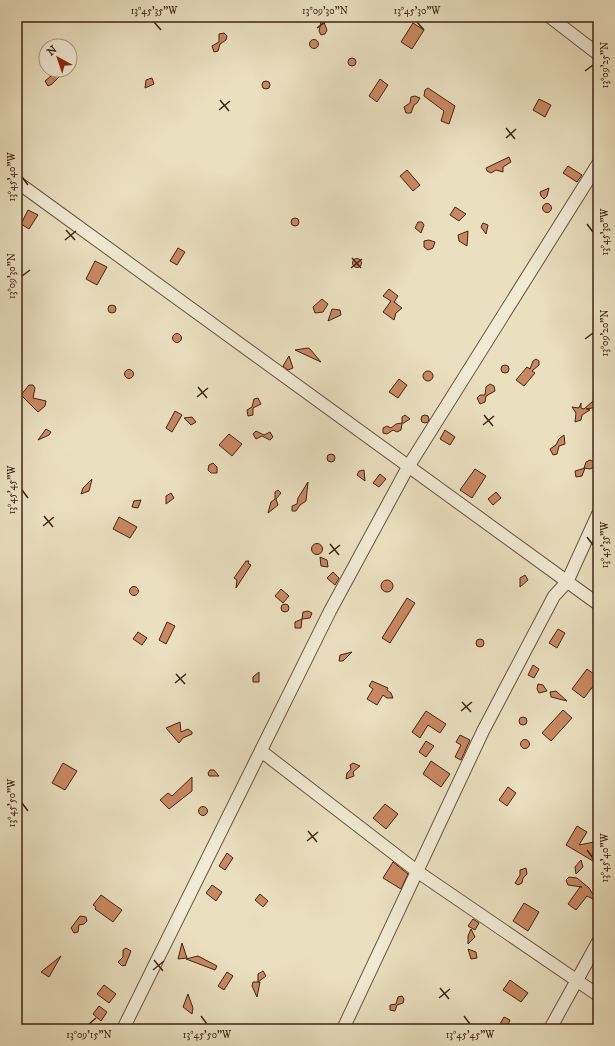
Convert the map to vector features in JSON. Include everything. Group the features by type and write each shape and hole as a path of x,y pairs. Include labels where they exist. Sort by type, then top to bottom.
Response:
{"street":[{"path":"550,17 598,54"},
{"path":"123,1029 330,611 408,467 598,164"},
{"path":"17,182 205,317 408,467 598,604"},
{"path":"343,1029 483,731 554,596 567,582 598,514"},
{"path":"261,751 418,872 598,995"},
{"path":"550,1029 578,981 598,942"}],"building":[{"path":"322,17 327,30 325,34 321,35 319,31"},
{"path":"413,23 424,30 412,49 401,42"},
{"path":"224,33 227,36 226,40 220,44 218,51 214,52 212,46 219,42 219,34"},
{"path":"312,40 316,40 318,44 316,48 312,48 310,46 310,42"},
{"path":"350,58 354,58 356,62 354,66 350,66 348,64 348,60"},
{"path":"49,78 58,78 48,86 45,81"},
{"path":"152,78 154,84 145,88 146,80"},
{"path":"380,79 388,85 377,102 369,96"},
{"path":"264,81 268,81 270,85 268,89 264,89 262,87 262,83"},
{"path":"428,88 455,106 449,124 441,121 444,111 424,96 425,90"},
{"path":"415,96 420,98 414,105 411,113 406,113 404,107 410,103 411,97"},
{"path":"539,99 551,105 545,117 533,110"},
{"path":"509,157 511,162 503,167 503,172 496,170 491,173 487,171 486,168"},
{"path":"568,166 582,175 577,182 563,173"},
{"path":"407,170 420,185 413,191 400,176"},
{"path":"549,188 547,196 544,199 540,192"},
{"path":"547,203 552,208 547,213 542,208"},
{"path":"455,207 466,214 459,221 450,215"},
{"path":"28,210 38,215 29,229 21,224"},
{"path":"293,218 297,218 299,222 297,226 293,226 291,224 291,220"},
{"path":"418,222 422,222 424,225 421,233 415,228"},
{"path":"483,223 488,225 486,234 481,227"},
{"path":"468,231 467,246 459,241 458,235"},
{"path":"429,240 435,242 433,248 428,250 424,247 424,241"},
{"path":"178,248 185,252 177,265 170,261"},
{"path":"357,258 362,263 357,268 352,263"},
{"path":"95,261 107,267 97,285 86,279"},
{"path":"389,289 398,296 394,302 402,308 396,313 394,320 383,312 391,301 383,296"},
{"path":"322,299 328,304 323,312 315,313 313,307"},
{"path":"110,305 114,305 116,309 114,313 110,313 108,311 108,307"},
{"path":"332,309 340,310 341,315 328,321"},
{"path":"175,334 179,334 181,338 179,342 175,342 173,340 173,336"},
{"path":"310,349 321,362 295,350"},
{"path":"289,356 293,368 288,370 283,366"},
{"path":"536,359 539,361 539,365 532,371 535,373 524,386 516,380 527,367 530,369 533,361"},
{"path":"503,365 507,365 509,369 507,373 503,373 501,371 501,367"},
{"path":"127,370 131,370 133,374 131,378 127,378 125,376 125,372"},
{"path":"426,371 430,371 433,376 430,381 426,381 423,378 423,374"},
{"path":"399,379 407,385 398,398 389,392"},
{"path":"490,384 494,386 495,391 486,396 485,402 480,404 477,398 480,395 485,395 486,387"},
{"path":"29,385 33,385 35,388 33,398 46,401 45,406 38,412 21,395"},
{"path":"258,398 261,404 253,408 253,415 248,416 247,410 252,407 254,399"},
{"path":"593,401 597,402 598,407 586,409 590,410 582,415 581,420 575,422 576,413 572,407 579,408 581,403 581,408 584,409"},
{"path":"175,411 182,415 172,432 166,428"},
{"path":"405,415 410,419 402,424 401,430 397,432 393,430 387,434 383,433 383,428 387,426 391,428 396,424 402,423 402,417"},
{"path":"423,415 427,415 429,419 427,423 423,423 421,421 421,417"},
{"path":"192,417 196,422 191,425 184,418"},
{"path":"46,429 51,432 49,435 38,440"},
{"path":"445,430 455,437 450,445 440,439"},
{"path":"256,431 264,435 270,432 273,437 270,440 262,436 256,439 253,434"},
{"path":"229,434 242,444 232,456 219,445"},
{"path":"564,435 565,444 559,446 557,454 553,455 550,449 556,445 559,439"},
{"path":"329,454 333,454 335,458 333,462 329,462 327,460 327,456"},
{"path":"590,460 594,462 594,467 590,469 584,468 586,462"},
{"path":"213,463 217,467 217,473 211,473 208,470 209,465"},
{"path":"585,468 582,476 576,477 575,471"},
{"path":"475,469 486,476 472,498 460,490"},
{"path":"364,470 365,481 357,475 359,471"},
{"path":"380,474 386,479 379,487 373,483"},
{"path":"92,479 89,491 81,494 83,488"},
{"path":"308,482 306,501 300,505 296,511 292,511 292,506 297,504 298,498"},
{"path":"278,490 281,493 276,499 278,505 268,513 271,502 275,499 275,492"},
{"path":"496,492 501,498 493,505 488,499"},
{"path":"171,493 174,498 166,504 166,496"},
{"path":"141,500 138,508 132,507 134,501"},
{"path":"119,517 137,527 130,538 113,529"},
{"path":"315,544 319,544 321,545 321,553 315,554 312,551 312,547"},
{"path":"320,557 327,560 328,567 321,566"},
{"path":"246,561 249,561 248,563 251,565 236,588 237,580 234,578"},
{"path":"333,572 339,578 335,585 327,578"},
{"path":"525,575 528,580 520,587 520,578"},
{"path":"387,580 391,582 393,586 391,590 387,592 383,590 381,586 383,582"},
{"path":"132,587 136,587 138,591 136,595 132,595 130,593 130,589"},
{"path":"281,589 289,596 283,603 275,596"},
{"path":"407,598 415,603 390,643 382,638"},
{"path":"283,604 287,604 289,608 287,612 283,612 281,610 281,606"},
{"path":"308,611 312,613 310,618 302,619 303,612"},
{"path":"302,619 301,628 295,628 295,622"},
{"path":"167,622 175,626 166,644 159,640"},
{"path":"558,629 565,633 557,648 549,643"},
{"path":"138,632 147,638 142,645 133,639"},
{"path":"478,639 482,639 484,643 482,647 478,647 476,645 476,641"},
{"path":"352,652 343,661 339,661 340,655"},
{"path":"533,665 539,669 534,678 528,675"},
{"path":"587,669 598,677 598,680 584,698 572,689"},
{"path":"259,672 259,682 253,682 253,677"},
{"path":"372,681 388,688 387,690 391,693 393,698 387,698 383,695 377,705 367,699 373,689 369,686"},
{"path":"538,684 543,685 547,691 539,693 537,689"},
{"path":"556,691 567,701 551,697 550,692"},
{"path":"563,710 572,718 551,741 542,733"},
{"path":"426,711 446,724 440,733 428,725 420,738 412,732"},
{"path":"521,717 525,717 527,721 525,725 521,725 519,723 519,719"},
{"path":"180,722 181,732 188,729 192,732 192,734 183,738 179,743 166,728"},
{"path":"460,735 470,740 461,760 455,757 461,745 456,742"},
{"path":"523,740 527,740 529,744 527,748 523,748 521,746 521,742"},
{"path":"426,741 434,746 426,757 419,752"},
{"path":"431,761 450,774 441,787 423,774"},
{"path":"63,763 77,771 65,790 52,783"},
{"path":"353,763 360,766 353,772 354,776 346,779 347,773 351,769 350,765"},
{"path":"210,770 214,770 219,776 209,776 208,773"},
{"path":"192,777 192,791 169,809 160,800 168,793 172,796"},
{"path":"508,787 516,793 507,806 499,800"},
{"path":"385,804 398,814 386,829 373,818"},
{"path":"201,807 205,807 207,811 205,815 201,815 199,813 199,809"},
{"path":"577,826 587,832 579,845 594,842 597,844 597,848 593,852 593,861 566,845"},
{"path":"227,853 233,858 225,870 219,866"},
{"path":"581,860 583,867 576,874 575,867"},
{"path":"393,862 408,874 401,889 383,878"},
{"path":"526,868 527,874 523,878 522,883 518,885 515,883 520,875 520,870"},
{"path":"569,877 577,878 589,888 597,901 587,896 576,910 568,904 580,887 582,887 568,885 566,880"},
{"path":"212,885 222,892 216,901 206,893"},
{"path":"260,894 268,901 263,907 255,900"},
{"path":"101,895 122,910 113,922 95,909 96,907 93,905"},
{"path":"524,903 539,912 528,931 513,921"},
{"path":"80,916 86,917 87,921 84,924 79,925 78,932 74,933 71,928"},
{"path":"473,919 479,923 475,930 468,926"},
{"path":"471,929 475,937 468,944 468,936"},
{"path":"182,943 187,958 178,959"},
{"path":"126,948 131,951 125,966 122,966 118,962 123,957 123,950"},
{"path":"468,949 476,952 477,958 471,959"},
{"path":"61,956 49,977 41,972"},
{"path":"198,956 217,966 215,970 186,959"},
{"path":"263,971 266,976 258,982 258,974"},
{"path":"227,972 233,976 224,990 218,986"},
{"path":"510,980 528,993 521,1002 503,990"},
{"path":"253,982 260,982 257,997 252,986"},
{"path":"104,985 116,994 109,1003 97,994"},
{"path":"188,994 193,1008 192,1014 183,1007"},
{"path":"402,996 404,999 403,1003 397,1005 395,1011 390,1010 390,1005 396,1004 398,997"},
{"path":"99,1006 107,1012 101,1021 93,1014"},
{"path":"504,1017 510,1020 506,1029 497,1029"}]}
